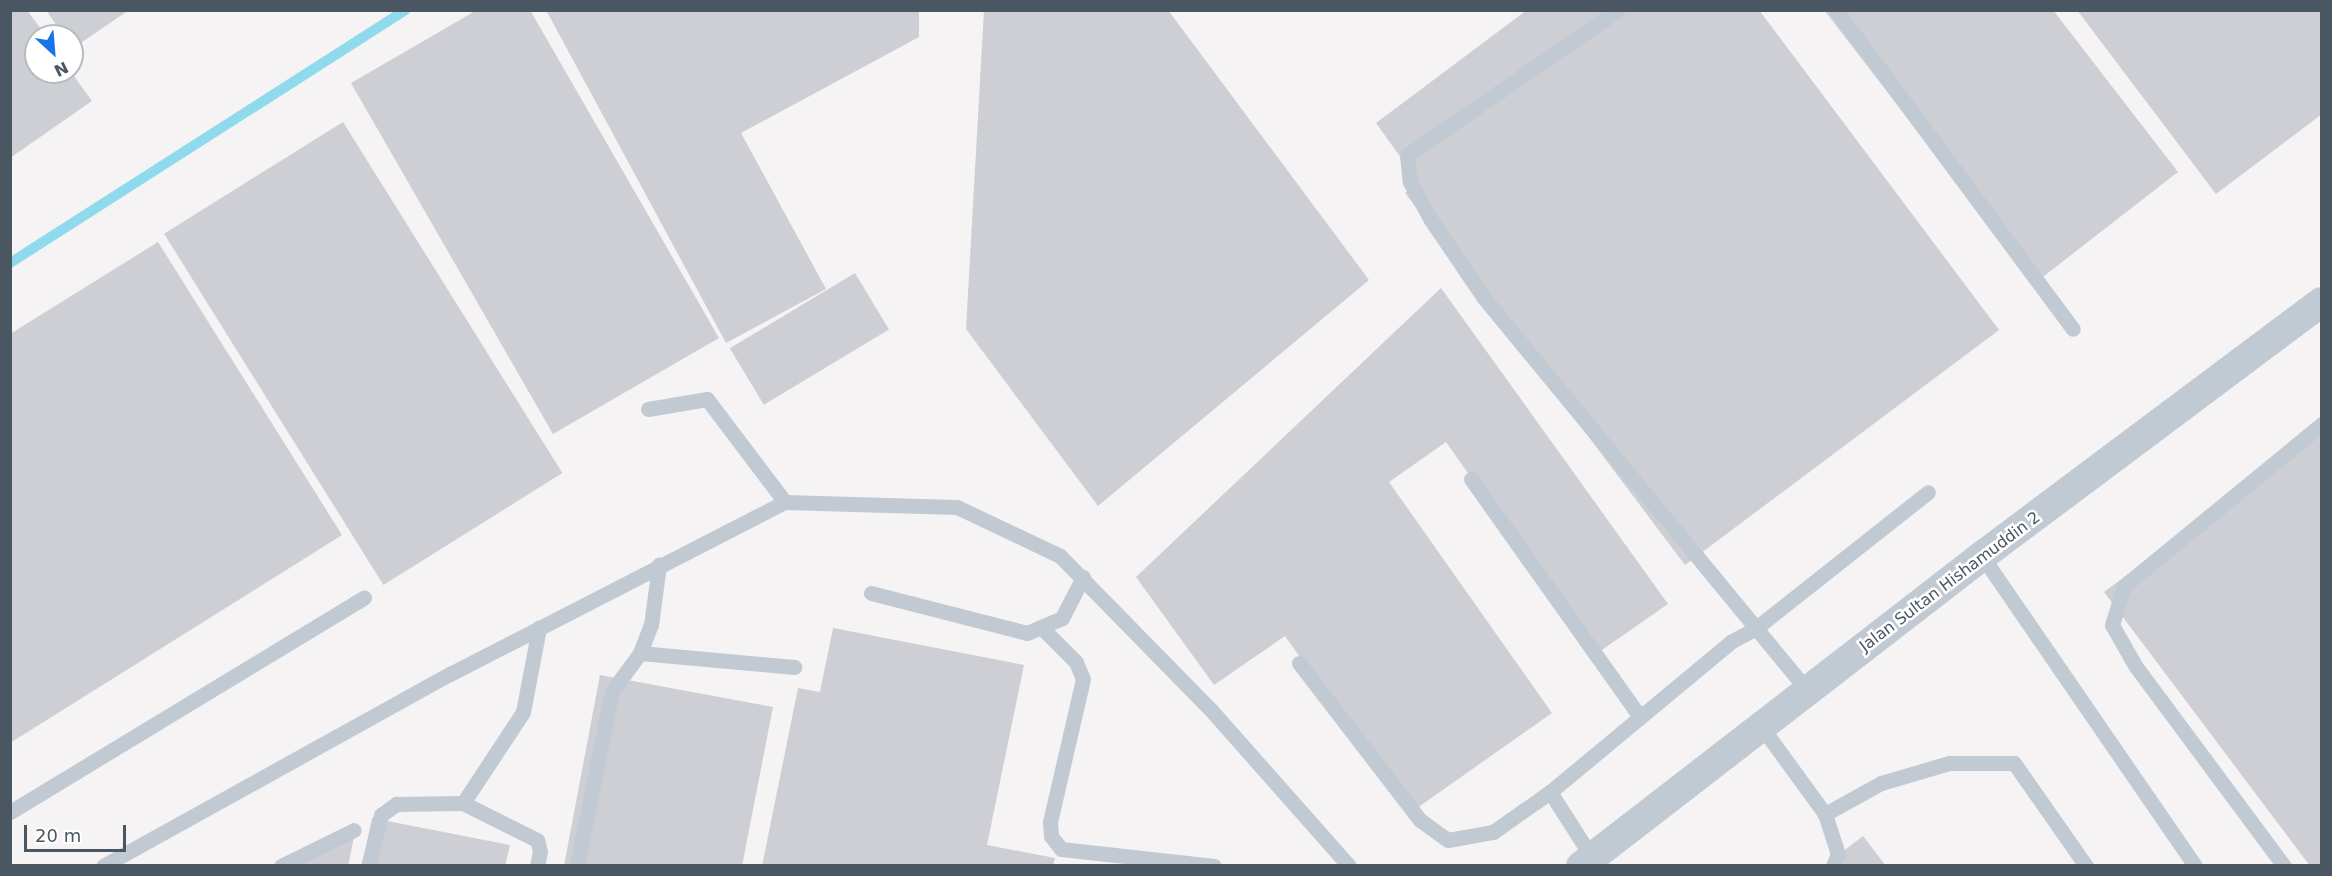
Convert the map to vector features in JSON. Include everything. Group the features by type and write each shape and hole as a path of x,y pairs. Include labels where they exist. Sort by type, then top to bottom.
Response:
{"street":[{"name":"Jalan Sultan Hishamuddin 2","path":"1586,861 1982,556 2322,303"}],"lane":[{"path":"1618,10 1407,155 1410,182 1431,220 1484,298 1807,690"},
{"path":"1836,10 2073,329"},
{"path":"648,410 707,399 785,502"},
{"path":"2284,866 2136,667 2112,625 2124,586 2322,424"},
{"path":"1471,479 1640,717"},
{"path":"1299,663 1420,820 1448,840 1493,832 1550,792 1732,641 1756,628 1928,492"},
{"path":"103,866 539,628 785,502 957,507 1060,556 1211,710 1349,866"},
{"path":"1982,556 2195,866"},
{"path":"577,866 612,691 640,653 651,625 659,565"},
{"path":"871,593 1026,633 1062,618 1083,577"},
{"path":"10,812 364,598"},
{"path":"1041,627 1076,662 1083,679 1050,822 1056,842 1061,849 1214,866"},
{"path":"463,803 523,712 539,628"},
{"path":"640,653 794,667"},
{"path":"1761,726 1825,814 1838,854 1833,866"},
{"path":"1825,814 1881,783 1948,763 2014,763 2086,866"},
{"path":"1550,792 1586,861"},
{"path":"368,866 381,815 396,804 463,803 537,840 540,850 537,866"},
{"path":"281,866 354,830"}],"building":[{"path":"10,10 27,10 37,24 24,24 24,84 80,84 92,101 10,158"},
{"path":"46,10 129,10 84,41 84,24 56,24"},
{"path":"477,10 530,10 719,338 553,434 351,83"},
{"path":"546,10 919,10 919,37 741,133 826,289 726,343"},
{"path":"984,10 1168,10 1369,280 1098,506 966,329"},
{"path":"1527,10 1759,10 1999,330 1685,565 1405,193 1419,183 1376,123"},
{"path":"1824,10 2053,10 2178,172 2035,283"},
{"path":"2077,10 2322,10 2322,114 2216,194"},
{"path":"343,122 562,473 383,585 164,234"},
{"path":"158,242 342,535 10,743 10,334"},
{"path":"855,273 889,330 764,405 730,348"},
{"path":"1441,288 1668,604 1596,654 1446,442 1389,482 1552,713 1410,813 1285,636 1214,685 1136,577"},
{"path":"2322,430 2322,866 2310,866 2104,592"},
{"path":"833,628 1024,665 987,845 1055,858 1053,866 762,866 798,688 820,692"},
{"path":"600,675 773,707 742,866 564,866"},
{"path":"372,818 510,845 505,866 362,866"},
{"path":"355,832 348,866 291,866"},
{"path":"1863,836 1886,866 1824,866"}],"waterway":[{"path":"10,263 405,10"}]}
